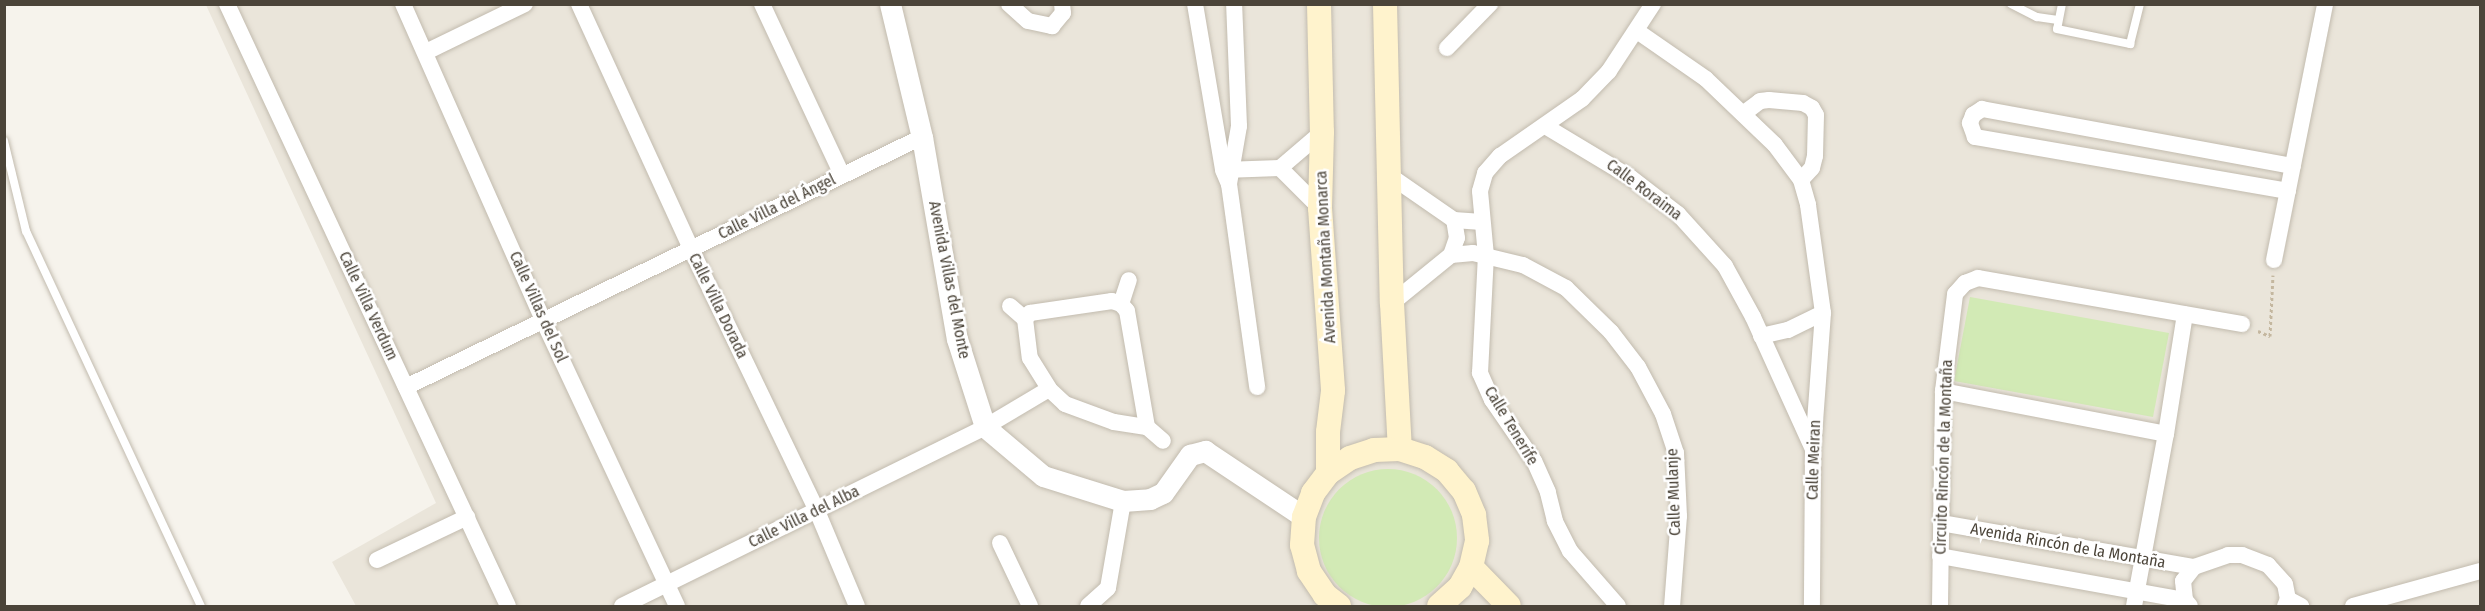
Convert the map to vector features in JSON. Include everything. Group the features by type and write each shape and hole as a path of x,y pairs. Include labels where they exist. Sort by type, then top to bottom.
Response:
{"main road":[{"name":"Avenida Montaña Monarca","path":"1319,4 1322,132 1320,208 1333,391 1328,432 1328,473"},
{"path":"1385,4 1392,303 1400,449"},
{"path":"1325,602 1309,572 1302,544 1304,517 1313,493 1328,473 1350,458 1374,450 1400,449 1425,457 1447,471 1464,491 1474,515 1476,532 1471,567 1460,587 1439,606"},
{"path":"1471,567 1509,606"}],"street":[{"name":"Calle Villa Verdum","path":"227,4 508,606"},
{"name":"Calle Villas del Sol","path":"403,4 543,320 677,606"},
{"path":"426,52 525,4"},
{"name":"Calle Villa Dorada","path":"579,4 691,249 817,511 857,606"},
{"path":"762,4 842,176"},
{"name":"Avenida Villas del Monte","path":"890,4 922,137 957,339 984,427"},
{"path":"1009,4 1028,21 1052,26 1063,13 1062,4"},
{"path":"1195,4 1228,174 1257,387"},
{"path":"1228,174 1239,126 1234,4"},
{"path":"1447,48 1490,4"},
{"name":"Calle Tenerife","path":"1618,606 1570,551 1555,521 1548,492 1534,461 1492,400 1480,373 1486,256 1480,191 1485,172 1500,156 1545,126 1588,92 1609,71 1637,32 1653,4"},
{"path":"2274,260 2325,4"},
{"name":"Calle Meiran","path":"1637,32 1706,79 1775,145 1801,180 1808,205 1823,313 1813,450 1812,606"},
{"path":"1743,114 1760,101 1769,100 1803,103 1812,108 1816,115 1815,156 1812,168 1801,180"},
{"path":"2288,191 1975,137 1970,123 1973,115 1982,109 2293,166"},
{"name":"Calle Roraima","path":"1545,126 1630,177 1678,214 1725,266 1761,336 1813,450"},
{"path":"1228,174 1280,168 1322,132"},
{"name":"Calle Villa del Ángel","path":"406,387 922,137"},
{"path":"1280,168 1320,208"},
{"path":"1389,175 1454,220 1482,222"},
{"path":"1392,303 1451,255 1457,238 1454,220"},
{"name":"Calle Mulanje","path":"1451,255 1473,253 1523,265 1566,288 1611,332 1638,367 1663,414 1676,453 1679,516 1672,606"},
{"name":"Circuito Rincón de la Montaña","path":"1941,606 1943,391 1955,294 1965,283 1978,278 2242,324"},
{"path":"1121,304 1129,280"},
{"path":"1025,319 1030,313 1112,301 1121,304 1127,311 1147,427"},
{"path":"1010,306 1025,319 1030,358 1049,389 1065,404 1114,422 1147,427 1163,441"},
{"path":"1761,336 1802,325 1823,313"},
{"path":"2136,598 2185,314"},
{"name":"Calle Villa del Alba","path":"622,606 984,427 1049,389"},
{"path":"1943,391 2166,434"},
{"path":"984,427 1042,476 1123,501 1150,499 1162,493 1190,455 1205,451 1304,517"},
{"path":"1088,606 1108,588 1123,501"},
{"path":"377,560 467,517"},
{"name":"Avenida Rincón de la Montaña","path":"1941,524 2194,567"},
{"path":"1000,543 1030,606"},
{"path":"2188,603 2183,581 2194,567 2228,555 2255,559 2268,564 2285,584 2291,604"},
{"name":"Avenida Rincón de la Montaña","path":"1941,556 2136,598 2188,603"},
{"path":"2352,606 2480,573"}],"lane":[{"path":"2011,4 2037,17 2058,20"},
{"path":"2062,4 2057,29 2130,44 2140,4"},
{"path":"4,141 26,231 201,606"}],"path":[{"path":"2242,324 2270,336 2274,260"}],"shaded area":[{"path":"206,5 2480,5 2480,606 356,606 332,562 436,503"}],"green space":[{"path":"1970,297 2169,333 2153,417 1954,381"},
{"path":"1388,469 1414,474 1437,489 1452,512 1457,538 1452,564 1437,587 1414,602 1388,607 1362,602 1339,587 1324,564 1319,538 1324,512 1339,489 1362,474"}]}
